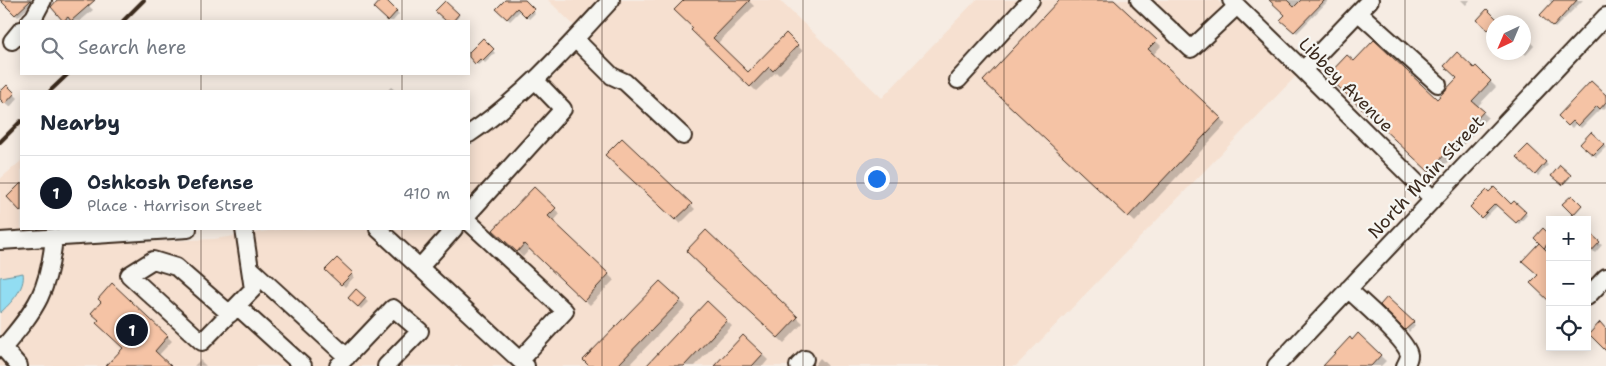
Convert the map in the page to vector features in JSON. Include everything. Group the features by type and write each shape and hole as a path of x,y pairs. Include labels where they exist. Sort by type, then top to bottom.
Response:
{"street":[{"path":"31,20 42,0"},
{"path":"470,133 511,102 535,80 611,0"},
{"path":"958,80 1031,0"},
{"path":"1139,0 1191,49 1234,3"},
{"path":"1304,70 1370,0"},
{"name":"Libbey Avenue","path":"1234,3 1433,199"},
{"path":"1359,12 1438,84"},
{"name":"North Main Street","path":"1276,366 1606,16"},
{"path":"575,39 612,76 625,82 683,136"},
{"path":"470,212 563,109 535,80"},
{"path":"379,230 523,363 565,311 470,223"},
{"path":"0,241 171,230"},
{"path":"244,230 253,289 234,310 202,342 129,275 153,260 176,267 234,310 303,366"},
{"path":"420,267 453,230"},
{"path":"7,357 25,322 41,297 51,264 54,237"},
{"path":"250,268 342,361 394,308 420,331 386,366"},
{"path":"1591,294 1606,277"},
{"path":"1348,289 1402,341 1409,358 1405,366"}],"shaded area":[{"path":"548,0 779,0 882,98 976,0 1217,0 1296,76 1016,366 0,366 0,179 20,162 20,230 110,230 119,243 214,239 275,230 470,230 470,146 543,87 588,39"}],"water":[{"path":"23,273 20,290 0,313 0,277"}],"building":[{"path":"0,0 31,0 15,15"},
{"path":"57,0 95,0 72,20 68,17 62,20 51,7"},
{"path":"381,0 386,0 397,11 387,20 374,8"},
{"path":"505,0 525,0 534,9 526,17 517,8 507,19 496,9"},
{"path":"684,0 750,0 713,38 748,72 786,33 798,45 773,71 769,67 750,87 691,30 693,28 674,10"},
{"path":"1059,0 1114,0 1157,40 1148,49 1221,118 1128,217 983,81"},
{"path":"1269,0 1287,0 1294,7 1301,0 1325,0 1294,32 1280,20 1285,15"},
{"path":"1554,0 1577,0 1553,27 1540,15"},
{"path":"445,1 459,14 454,20 445,20 435,11"},
{"path":"1487,9 1493,15 1486,15 1486,28 1477,20"},
{"path":"483,38 494,49 482,61 480,59 475,64 470,58 470,51"},
{"path":"1374,40 1437,99 1457,78 1444,66 1457,52 1474,68 1476,66 1491,81 1472,101 1484,111 1429,172 1327,76 1347,55 1354,61"},
{"path":"1591,81 1606,95 1606,102 1600,109 1597,106 1578,126 1573,121 1568,126 1558,116"},
{"path":"7,85 15,93 5,104 0,99 0,92"},
{"path":"1591,132 1604,144 1593,155 1580,144"},
{"path":"622,138 692,204 675,220 605,155"},
{"path":"1528,145 1546,162 1535,175 1516,157"},
{"path":"1560,165 1571,175 1562,185 1551,176"},
{"path":"20,184 20,211 7,197"},
{"path":"534,187 556,208 548,216 609,274 584,301 524,244 517,252 493,230"},
{"path":"1494,187 1511,204 1514,201 1526,212 1516,223 1495,204 1481,218 1470,207 1487,190 1489,192"},
{"path":"1572,195 1582,205 1573,215 1562,204"},
{"path":"1543,228 1546,231 1546,246 1544,248 1534,238"},
{"path":"706,230 798,317 778,338 686,251"},
{"path":"1591,234 1600,242 1591,252"},
{"path":"1539,243 1546,250 1546,298 1530,283 1538,275 1522,261"},
{"path":"337,258 353,273 341,285 325,270"},
{"path":"660,281 681,300 617,366 589,366 583,360"},
{"path":"112,283 168,336 155,351 171,366 106,366 123,348 96,323 99,320 91,313 101,302 98,299"},
{"path":"356,289 366,298 358,307 348,298"},
{"path":"1387,297 1414,322 1405,330 1380,305"},
{"path":"707,301 727,320 684,366 646,366"},
{"path":"1600,322 1606,329 1606,351 1591,336 1591,332"},
{"path":"1358,333 1381,355 1371,366 1323,366 1350,337 1352,340"},
{"path":"743,335 763,354 752,366 714,366"}],"railway":[{"path":"124,20 144,0"},
{"path":"51,90 67,75"},
{"path":"0,142 20,122"}],"place":[{"name":"Oshkosh Defense","path":"132,330"}]}
